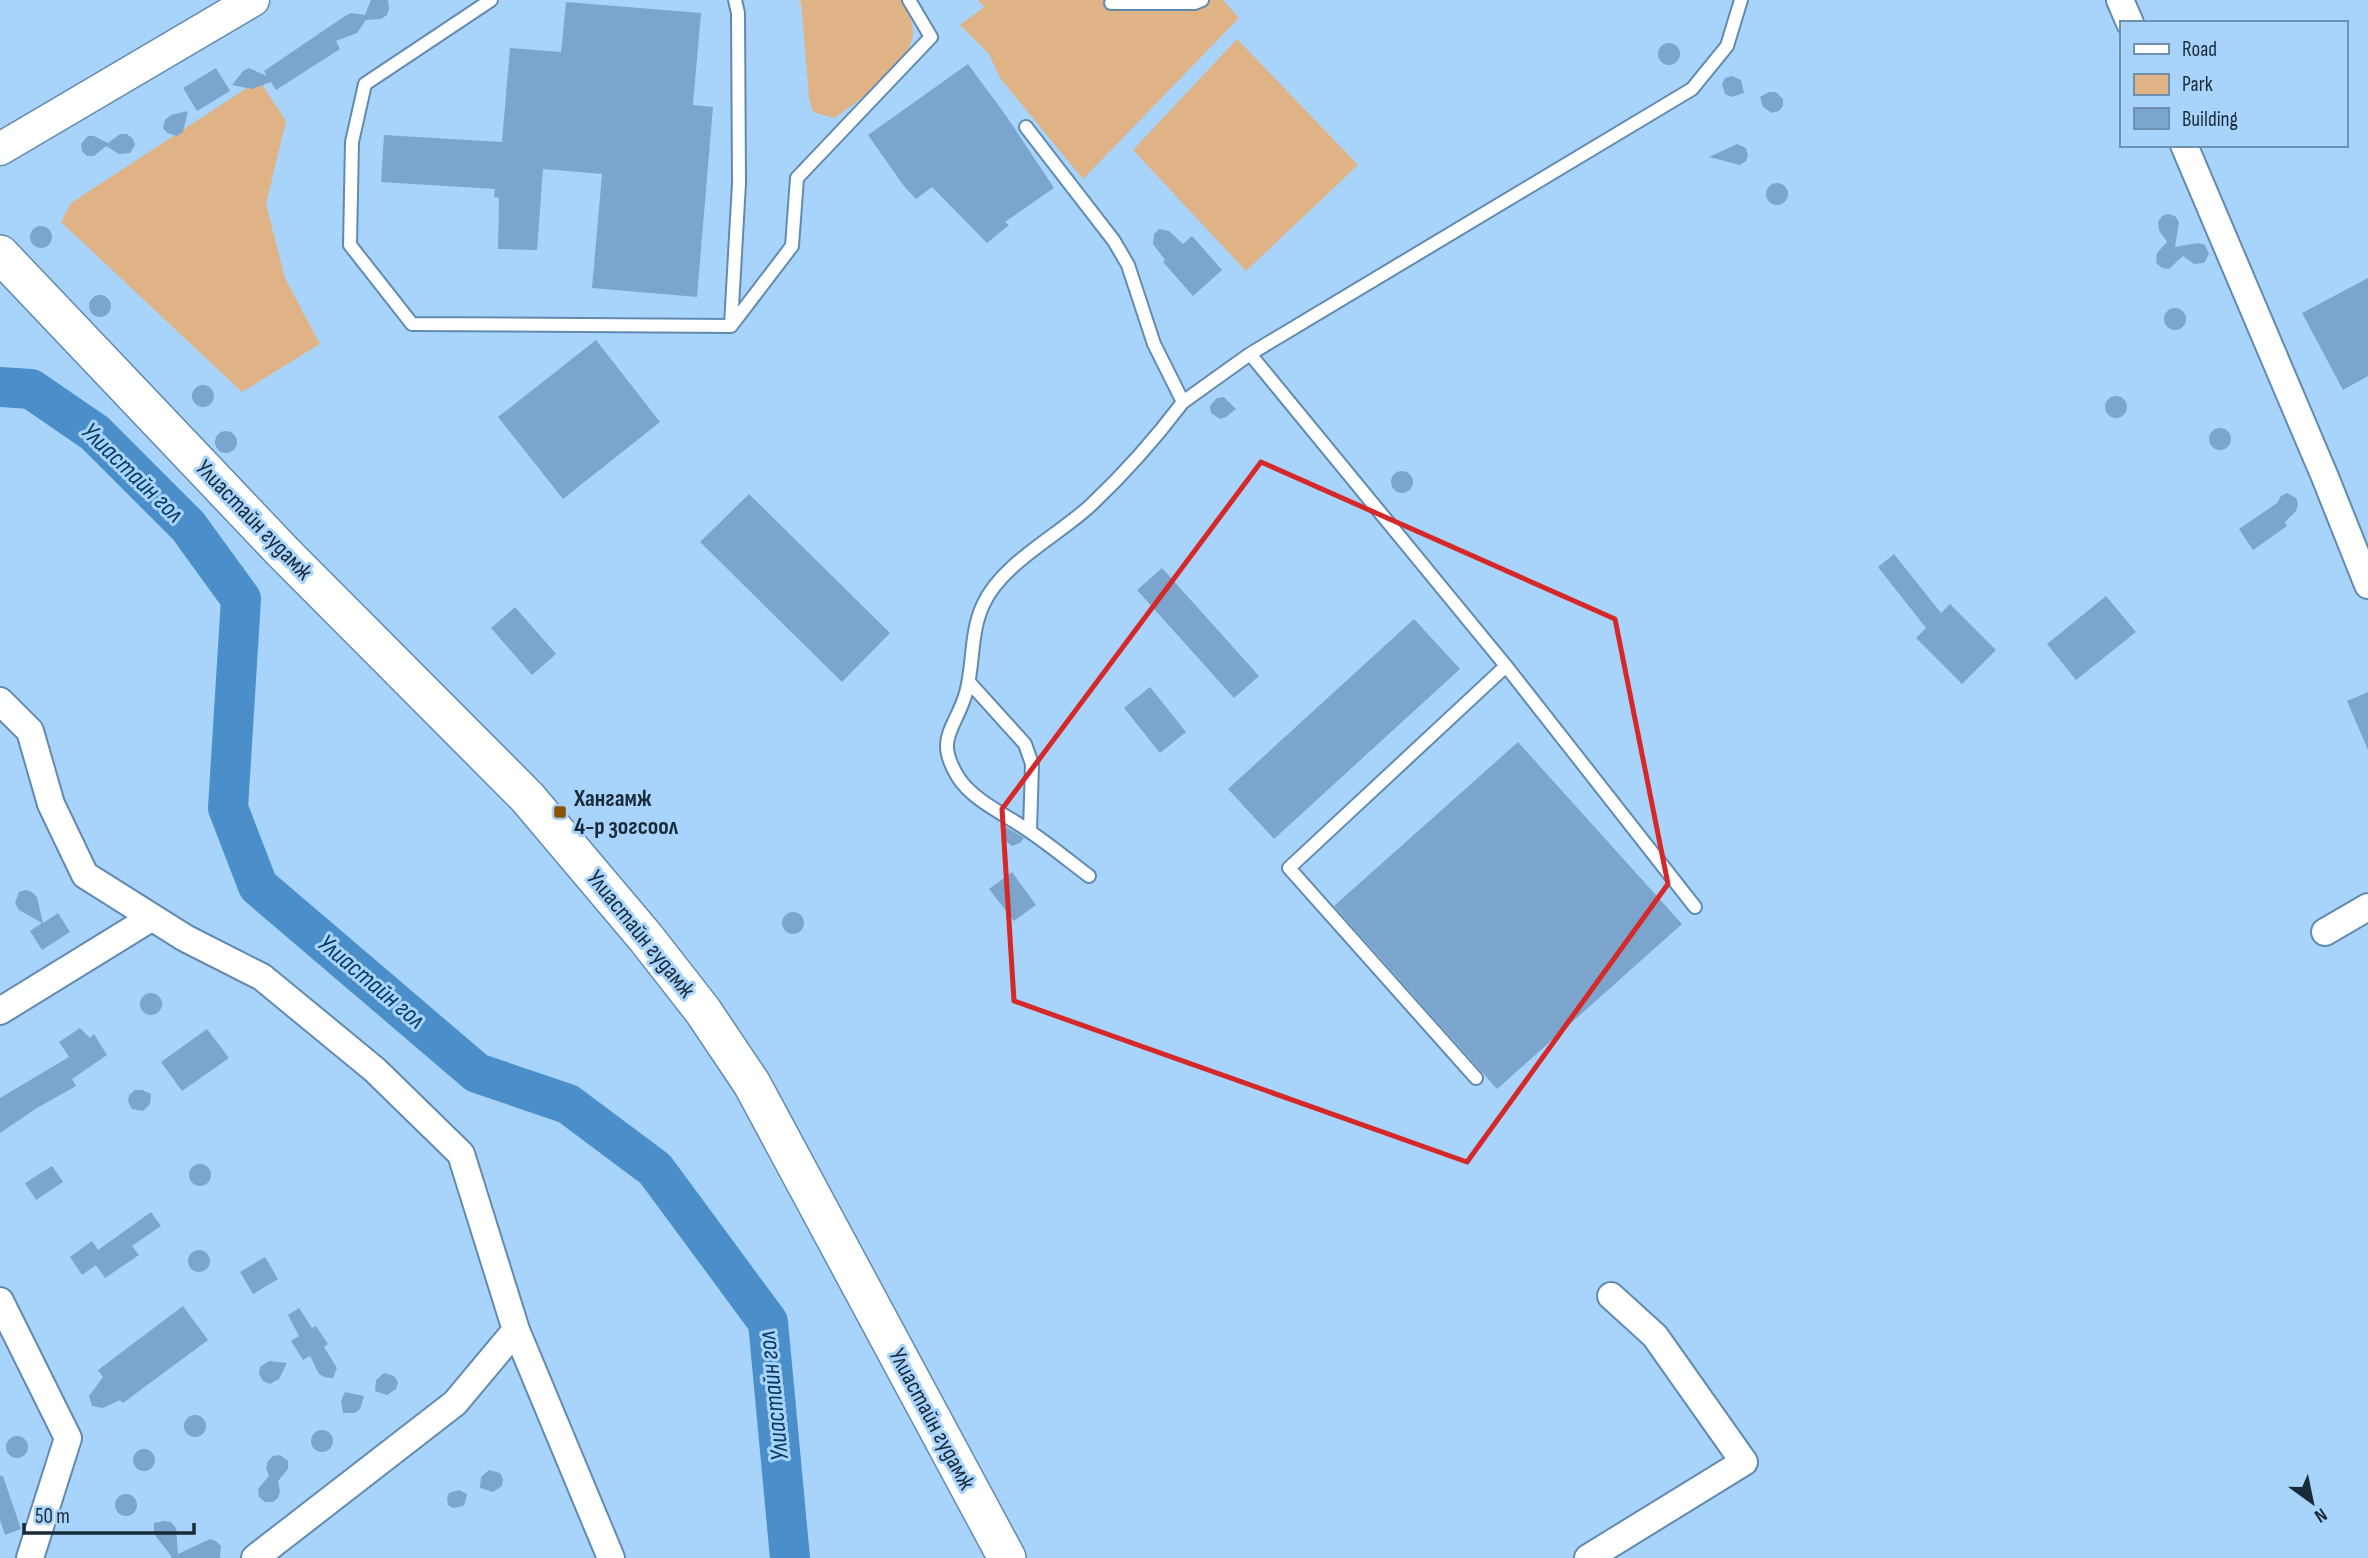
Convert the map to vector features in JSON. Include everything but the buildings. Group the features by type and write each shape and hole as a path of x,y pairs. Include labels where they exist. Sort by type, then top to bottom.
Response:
{"main road":[{"name":"Улиастайн гудамж","path":"0,254 283,552 527,797 687,990 752,1084 1007,1558"}],"street":[{"path":"0,149 253,0"},
{"path":"2120,0 2129,21"},
{"path":"2185,147 2368,585"},
{"path":"0,701 30,731 51,804 85,875 151,918 262,976 375,1070 461,1154 516,1330 611,1558"},
{"path":"2325,932 2368,907"},
{"path":"0,1011 151,918"},
{"path":"1588,1558 1744,1462 1655,1336 1611,1296"},
{"path":"0,1301 68,1438 30,1558"},
{"path":"255,1558 454,1403 516,1330"}],"lane":[{"path":"491,0 365,83 352,142 350,245 412,324 731,326"},
{"path":"731,326 739,183 738,13 735,0"},
{"path":"731,326 792,246 797,178 931,37 909,0"},
{"path":"1111,3 1195,3 1202,0"},
{"path":"1089,876 1030,831 970,792 953,768 945,748 969,682 975,626 992,589 1010,571 1090,506 1136,460 1183,402 1250,354 1692,89 1727,46 1741,0"},
{"path":"1026,127 1114,241 1128,265 1154,344 1183,402"},
{"path":"1250,354 1506,666 1695,907"},
{"path":"1476,1078 1289,868 1506,666"},
{"path":"969,682 1025,744 1032,764 1030,831"}],"highlighted area":[{"path":"1261,462 1615,619 1668,884 1467,1162 1014,1001 1002,809"}],"green space":[{"path":"797,0 902,0 911,19 911,42 895,67 834,118 813,112 809,98 801,2"},
{"path":"978,0 1223,0 1239,18 1083,179 1000,78 989,54 960,25 984,7"},
{"path":"1237,39 1358,165 1246,271 1133,150"},
{"path":"259,80 286,121 266,204 285,278 320,344 242,392 61,222 71,203"}],"waterway":[{"name":"Улиастайн гол","path":"0,387 31,389 95,433 188,526 241,599 228,808 258,886 477,1073 568,1104 655,1169 768,1322 790,1558"}],"place":[{"name":"Хангамж 4-р зогсоол","path":"560,812"}]}
